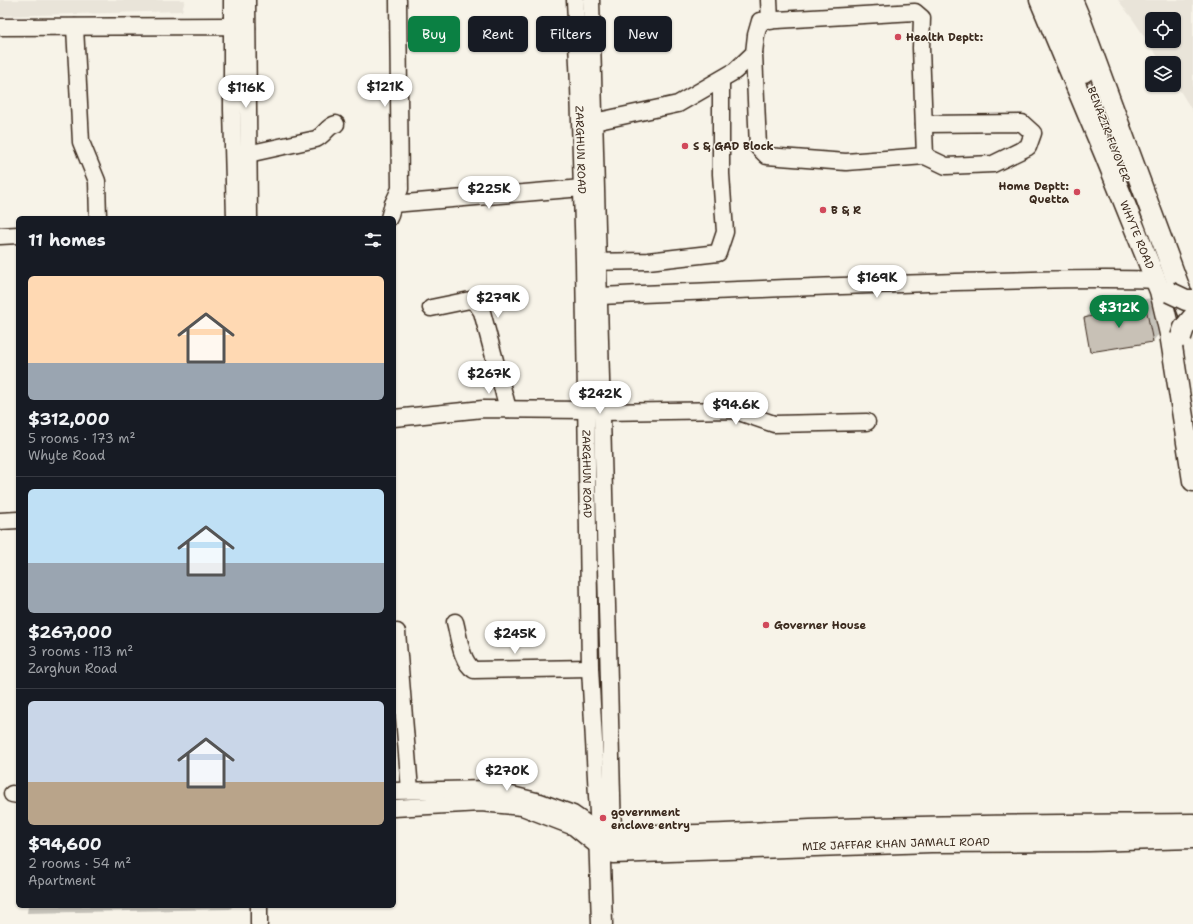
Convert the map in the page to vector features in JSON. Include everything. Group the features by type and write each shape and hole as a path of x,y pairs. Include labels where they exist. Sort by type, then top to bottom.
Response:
{"main road":[{"name":"WHYTE ROAD","path":"1040,0 1162,286 1160,290 1170,334 1193,481"},
{"name":"WHYTE ROAD","path":"1063,4 1080,19 1163,246 1191,317 1187,333"},
{"name":"BENAZIR FLYOVER","path":"1063,4 1162,286 1177,318 1187,333 1193,412"},
{"path":"1162,286 1186,300 1193,300"},
{"path":"1187,333 1184,328 1193,317"},
{"name":"MIR JAFFAR KHAN JAMALI ROAD","path":"606,842 685,835 838,829 1193,824"},
{"name":"MIR JAFFAR KHAN JAMALI ROAD","path":"606,842 1089,841 1193,838"},
{"name":"ZARGHUN ROAD","path":"602,924 606,842"},
{"name":"ZARGHUN ROAD","path":"606,842 614,924"}],"street":[{"path":"232,0 239,27 248,154 249,216"},
{"path":"235,216 239,27 247,0"},
{"path":"398,0 400,189 391,211 582,188"},
{"name":"ZARGHUN ROAD","path":"575,0 587,122 591,262 586,410 590,668 606,842"},
{"name":"ZARGHUN ROAD","path":"591,0 587,122 582,188 591,262 600,296 606,842"},
{"path":"769,0 770,21"},
{"path":"924,124 1022,123 1033,133 1028,147 993,164 946,166 925,156 846,162 767,156 758,147 754,53 756,35 760,21 915,12 922,18 921,48 925,156"},
{"path":"0,27 239,27"},
{"path":"75,27 81,142 97,180 98,216"},
{"path":"587,122 678,104 735,71 754,53"},
{"path":"591,262 648,262 718,253 725,232 721,174 720,80"},
{"path":"248,154 316,139 322,136 329,127 336,124"},
{"path":"0,236 16,236"},
{"path":"600,296 881,284 1040,280 1133,279 1162,286"},
{"path":"431,308 470,300 477,304 482,312 508,409"},
{"path":"396,418 483,409 586,410"},
{"path":"602,412 733,410 774,424 867,422"},
{"path":"0,521 16,520"},
{"path":"0,530 16,529"},
{"path":"456,622 465,661 469,667 474,670 590,668"},
{"path":"396,632 410,790"},
{"path":"396,791 488,789 540,802 573,814 606,842"},
{"path":"396,811 481,803 522,807 574,827 606,842"},
{"path":"249,908 250,924"},
{"path":"259,908 259,924"}],"shaded area":[{"path":"0,0 185,0 182,11 0,16"},
{"path":"1118,0 1193,0 1193,112 1181,92 1181,56 1157,56 1152,48 1181,48 1181,12 1145,12 1145,38"}],"building":[{"path":"1145,303 1153,342 1090,352 1084,318"}],"place":[{"name":"Health Deptt:","path":"898,37"},
{"name":"S & GAD Block","path":"685,146"},
{"name":"Home Deptt: Quetta","path":"1077,192"},
{"name":"B & R","path":"823,210"},
{"name":"Governer House","path":"766,625"},
{"name":"government enclave entry","path":"603,818"}]}
